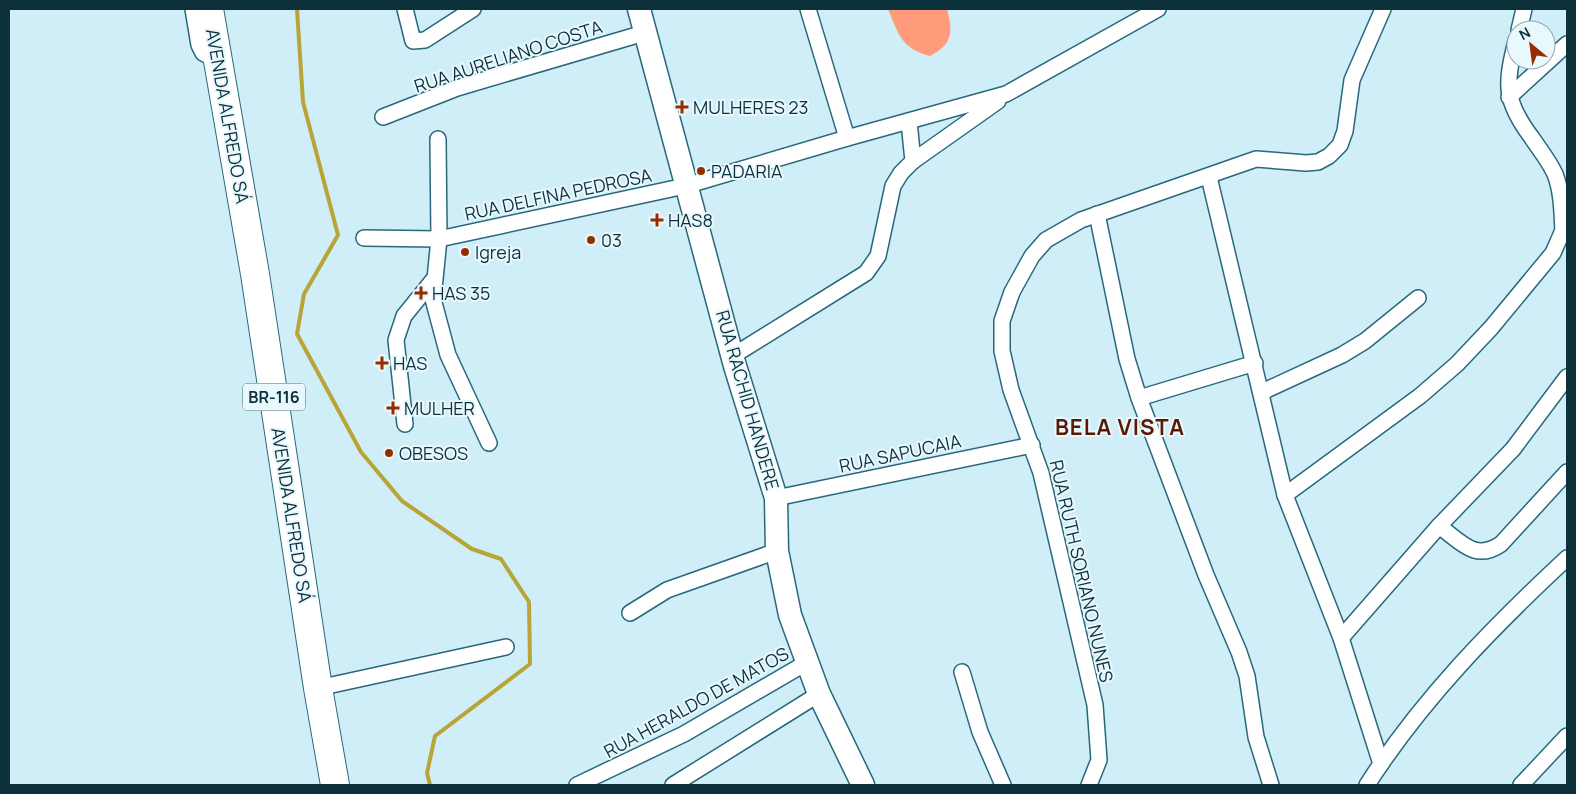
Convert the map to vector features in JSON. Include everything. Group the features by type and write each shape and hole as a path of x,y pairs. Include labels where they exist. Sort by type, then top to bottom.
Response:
{"highway":[{"name":"AVENIDA ALFREDO SÁ","path":"209,9 255,274 318,688 335,785"}],"street":[{"path":"193,9 199,45 203,53 218,60"},
{"path":"405,9 413,41 425,40 472,9"},
{"name":"RUA RACHID HANDERE","path":"639,9 736,366 776,498 777,551 790,615 806,663 819,694 863,785"},
{"path":"808,9 847,138"},
{"path":"734,355 866,273 878,256 893,186 901,173 913,161 1006,94 1158,9"},
{"name":"RUA RUTH SORIANO NUNES","path":"1089,785 1099,760 1095,705 1057,534 1032,445 1011,390 1002,351 1002,321 1012,292 1032,256 1046,240 1096,214 1209,177 1256,159 1318,162 1329,156 1340,145 1345,131 1352,80 1383,9"},
{"name":"RUA AURELIANO COSTA","path":"383,117 457,88 644,33"},
{"path":"1509,97 1567,44"},
{"path":"1285,495 1420,396 1457,364 1553,254 1565,226 1556,176 1547,159 1515,114 1509,97 1510,70"},
{"name":"RUA DELFINA PEDROSA","path":"364,238 439,239 686,186 847,138 1006,94"},
{"path":"909,122 913,161"},
{"path":"438,139 439,239 434,279 434,299 448,355 489,443"},
{"path":"1209,177 1262,392 1285,495 1341,638 1381,764"},
{"path":"1096,214 1116,312 1139,398 1206,575 1239,652 1247,676 1256,737 1272,785"},
{"path":"405,424 396,340 408,310 434,279"},
{"path":"1262,392 1342,355 1365,340 1418,298"},
{"path":"1139,398 1255,363"},
{"path":"1341,638 1439,526 1513,449 1567,377"},
{"name":"RUA SAPUCAIA","path":"776,498 1032,445"},
{"path":"1439,526 1471,550 1480,553 1490,552 1507,538 1567,472"},
{"path":"630,613 667,590 777,551"},
{"path":"1367,785 1381,764 1456,669 1489,632 1567,558"},
{"path":"318,688 506,647"},
{"name":"RUA HERALDO DE MATOS","path":"577,785 684,734 806,663"},
{"path":"962,672 980,732 1003,785"},
{"path":"673,785 819,694"},
{"path":"1521,785 1567,736"}],"shaded area":[{"path":"888,9 947,9 950,31 947,42 930,56 920,53 902,39"}],"waterway":[{"path":"297,9 303,102 338,235 304,294 297,334 361,452 402,501 472,549 501,559 529,602 530,664 435,736 427,773 430,785"}],"place":[{"name":"MULHERES 23","path":"682,107"},
{"name":"PADARIA","path":"701,171"},
{"name":"HAS8","path":"657,220"},
{"name":"03","path":"591,240"},
{"name":"Igreja","path":"465,252"},
{"name":"HAS 35","path":"421,293"},
{"name":"HAS","path":"382,363"},
{"name":"MULHER","path":"393,408"},
{"name":"OBESOS","path":"389,453"}],"district":[{"name":"BELA VISTA","path":"1120,427"}]}
